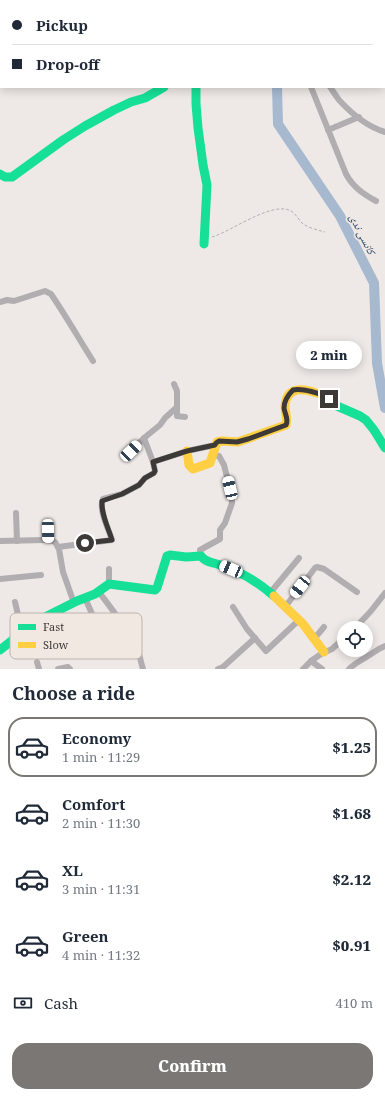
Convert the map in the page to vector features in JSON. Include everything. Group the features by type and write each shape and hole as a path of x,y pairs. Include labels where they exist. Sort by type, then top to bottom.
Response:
{"street":[{"path":"0,174 5,177 12,176 85,126 114,110 131,102 145,98 162,88"},
{"path":"196,88 198,128 207,185 204,242"},
{"path":"311,88 350,182 359,191 376,201"},
{"path":"331,88 341,101 359,117 379,131 385,132"},
{"path":"328,130 359,117"},
{"path":"0,302 7,300 14,301 45,291 49,292 93,361"},
{"path":"174,384 177,391 177,416 185,417"},
{"path":"187,451 189,465 192,469 210,463 216,443 219,441 237,442 286,425 288,420 284,408 286,401 290,393 293,390 298,389 324,396 338,407 365,419 370,424 385,448"},
{"path":"131,451 160,425 177,407"},
{"path":"58,547 112,540 109,528 104,520 102,501 122,494 139,485 145,478 154,473 153,462 144,438"},
{"path":"153,462 187,451 214,450"},
{"path":"214,450 224,464 232,497 232,503 225,523 220,530 220,539 200,550 201,556 207,561 237,572 255,582 270,593 308,629 324,652"},
{"path":"16,513 17,541"},
{"path":"48,522 48,540"},
{"path":"0,541 48,540 55,542 60,549 63,572 74,602"},
{"path":"53,613 99,592 109,584 156,590 167,556 201,556"},
{"path":"270,593 299,558"},
{"path":"285,607 317,567 324,569 357,592"},
{"path":"109,569 109,584"},
{"path":"0,579 41,575"},
{"path":"99,592 115,613"},
{"path":"362,621 385,593"},
{"path":"85,598 92,613"},
{"path":"15,602 18,613"},
{"path":"233,607 247,629 266,651 299,620"},
{"path":"314,639 324,627"},
{"path":"218,669 224,666 255,638"},
{"path":"0,650 10,642"},
{"path":"303,669 311,661 337,644"},
{"path":"350,669 357,662 367,657 377,649 385,646"},
{"path":"140,659 143,669"},
{"path":"311,661 322,669"},
{"path":"37,662 39,669"},
{"path":"58,669 68,667 70,669"}],"path":[{"path":"204,242 223,234 263,213 283,209 291,211 306,225 325,232"}],"waterway":[{"name":"کانسی ندی","path":"277,88 278,124 340,216 374,283 377,363 385,408"}],"traffic: fast":[{"path":"0,174 5,177 12,177 85,126 114,110 131,102 145,98 162,88"},
{"path":"196,88 198,128 207,185 204,244"},
{"path":"325,396 337,406 366,420 385,448"},
{"path":"53,613 95,594 109,584 155,590 157,588 167,556 170,555 186,557 201,556 206,561 233,570 247,577 274,596"},
{"path":"0,650 10,642"}],"traffic: slow":[{"path":"187,451 189,465 193,469 210,463 217,442 238,442 286,425 287,420 285,406 290,393 306,390 325,396"},
{"path":"274,596 303,624 324,652"}],"route":[{"path":"85,543 112,540 109,528 104,520 102,504 103,499 122,494 139,485 145,478 154,473 153,462 187,451 215,445 219,441 237,442 248,439 286,425 288,420 284,408 286,401 293,390 296,389 321,394 329,399"}]}
